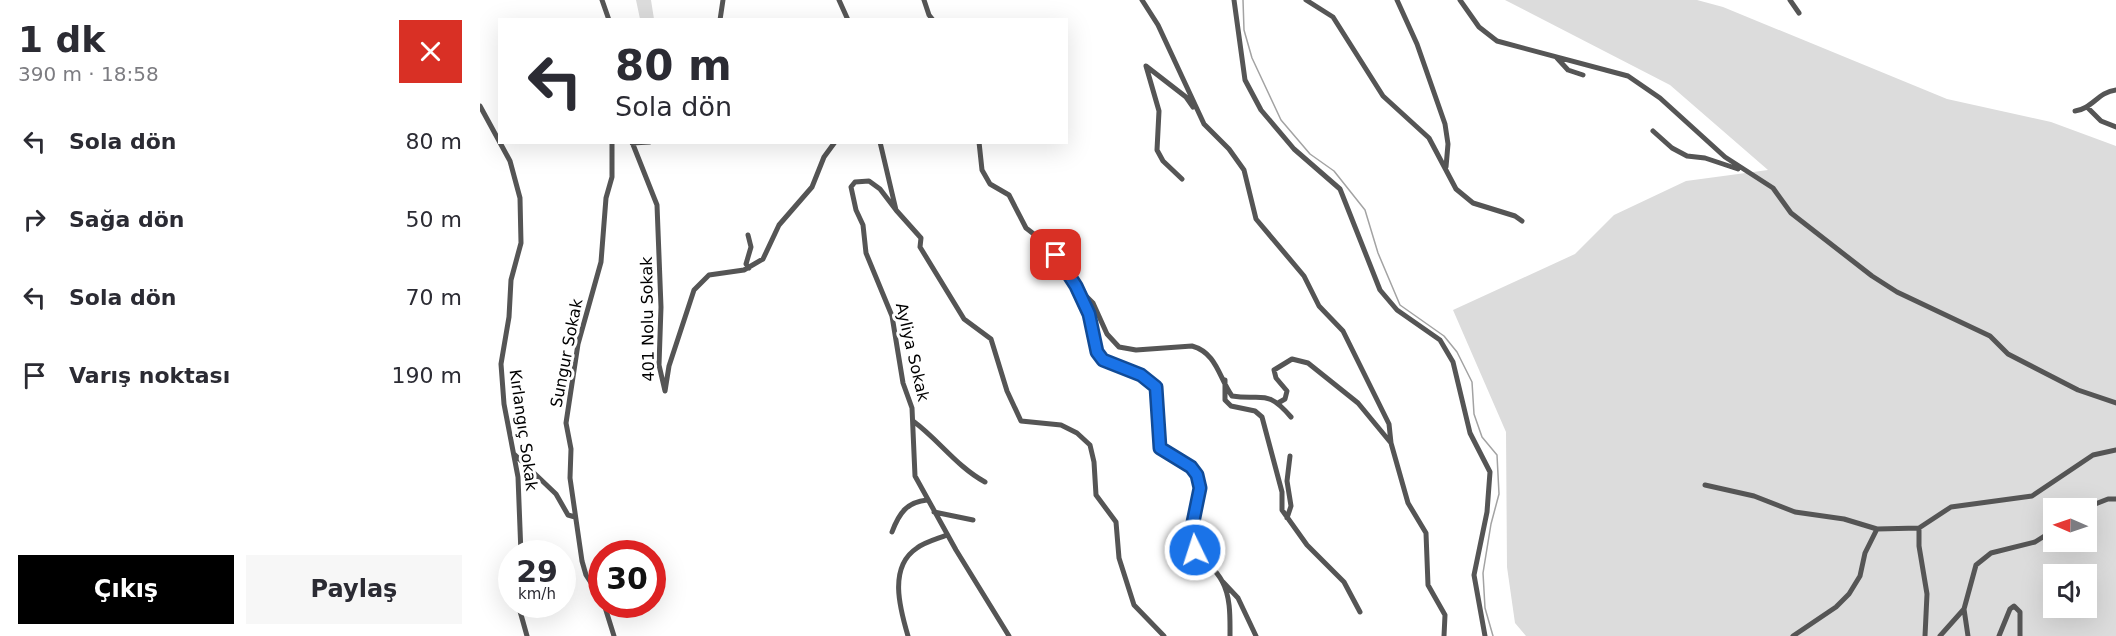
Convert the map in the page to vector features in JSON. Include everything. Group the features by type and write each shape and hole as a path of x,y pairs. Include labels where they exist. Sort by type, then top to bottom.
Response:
{"street":[{"path":"602,0 608,18"},
{"path":"720,18 723,0"},
{"path":"839,0 847,18"},
{"path":"924,0 931,18"},
{"path":"1143,0 1188,87 1197,113"},
{"path":"1234,0 1245,80 1261,110 1294,149 1340,189 1380,290 1397,310 1440,340 1453,362 1470,433 1490,472 1487,512 1474,575 1485,636"},
{"path":"1306,0 1333,16 1383,96 1429,138 1441,163 1446,167"},
{"path":"1397,0 1417,44 1445,124 1448,144 1446,167 1455,189 1473,203 1515,216 1522,221"},
{"path":"1460,0 1479,27 1497,41 1527,47 1557,58 1597,66 1628,76 1660,98 1742,170 1773,188 1791,213 1837,251 1889,287 1982,332 2008,354 2078,390 2116,403"},
{"path":"1790,0 1799,13"},
{"path":"1557,58 1568,70 1583,75"},
{"path":"1182,179 1163,161 1157,150 1159,111 1146,66 1186,97 1204,124 1235,156 1244,171 1256,219 1304,276 1319,306 1343,331 1389,424 1391,443 1408,503 1426,533 1428,585 1445,615 1444,636"},
{"path":"2075,111 2087,107 2106,91 2116,90"},
{"name":"Kırlangıç Sokak","path":"480,106 498,139"},
{"path":"2087,107 2101,121 2116,127"},
{"path":"1653,131 1671,148 1687,156 1705,158 1742,170"},
{"name":"Kırlangıç Sokak","path":"501,144 510,161 520,198 521,243 511,280 509,317 501,364 502,397 521,501 521,540"},
{"name":"Sungur Sokak","path":"588,578 575,517 570,478 571,449 566,423 578,344 601,262 606,198 612,177 612,144"},
{"name":"401 Nolu Sokak","path":"632,144 657,205 662,307 659,365 662,389 665,391 669,366 694,290 709,275 749,268"},
{"path":"748,235 751,241 746,264 749,268 763,259 768,252 779,225 812,187 824,157 834,144"},
{"path":"880,144 896,210 921,238 920,248 964,319 991,339 1007,391 1021,422 1062,425 1077,433 1090,446 1094,462 1096,495 1116,522 1119,558 1134,605 1164,636"},
{"path":"979,144 982,170 990,184 1009,195 1026,228 1048,245 1064,265 1076,286 1089,314 1097,352 1103,360 1141,375 1156,387 1159,398 1158,441 1165,453 1191,467 1197,475 1200,488 1191,532 1195,550 1238,598 1256,636"},
{"name":"Ayliya Sokak","path":"896,210 873,182 864,179 852,184 851,195 862,222 866,253 891,310 903,383 913,421 914,468 927,500 1009,636"},
{"path":"1076,286 1093,303 1107,334 1119,347 1136,350 1192,346 1200,348 1213,360 1232,396 1263,396 1278,404 1291,417"},
{"path":"1278,404 1285,399 1287,391 1276,378 1274,370 1292,359 1308,363 1359,403 1391,443"},
{"path":"1225,380 1225,400 1231,406 1255,411 1262,417 1282,492 1282,510 1307,545 1344,582 1360,612"},
{"path":"913,421 931,434 967,472 985,482"},
{"path":"1705,485 1754,496 1795,512 1844,519 1877,529 1919,528 1951,507 2032,496 2093,455 2116,450"},
{"path":"514,454 556,494 568,515 575,517"},
{"path":"1287,518 1291,506 1287,481 1290,456"},
{"path":"2097,504 2116,499"},
{"path":"892,532 897,520 908,505 927,500"},
{"path":"934,512 973,520"},
{"path":"1919,528 1919,546 1927,594 1925,636"},
{"path":"1793,636 1836,607 1849,594 1860,576 1865,553 1877,529"},
{"path":"908,636 898,579 901,567 917,548 947,535"},
{"path":"1968,636 1964,609 1976,565 1991,553 2035,542 2043,537"},
{"path":"1222,581 1230,614 1230,636"},
{"path":"1999,636 2010,609 2014,606 2020,612 2020,636"},
{"path":"1940,636 1964,609"},
{"path":"522,618 527,636"},
{"path":"608,618 614,636"}],"shaded area":[{"path":"636,0 651,0 654,18 640,18"},
{"path":"1505,0 1697,0 1723,7 1947,99 2051,122 2116,146 2116,636 1526,636 1515,623 1507,567 1506,432 1453,310 1575,254 1614,215 1686,181 1768,170 1670,85"}],"waterway":[{"path":"1243,0 1244,30 1252,58 1281,120 1310,154 1334,171 1365,210 1378,253 1400,305 1444,336 1457,352 1472,382 1474,414 1482,437 1497,455 1499,494 1491,524 1483,573 1485,608 1493,636"}],"route":[{"path":"1056,255 1076,286 1089,314 1097,352 1103,360 1141,375 1156,387 1159,398 1158,441 1160,448 1191,467 1197,475 1200,488 1191,532 1195,550"}]}
